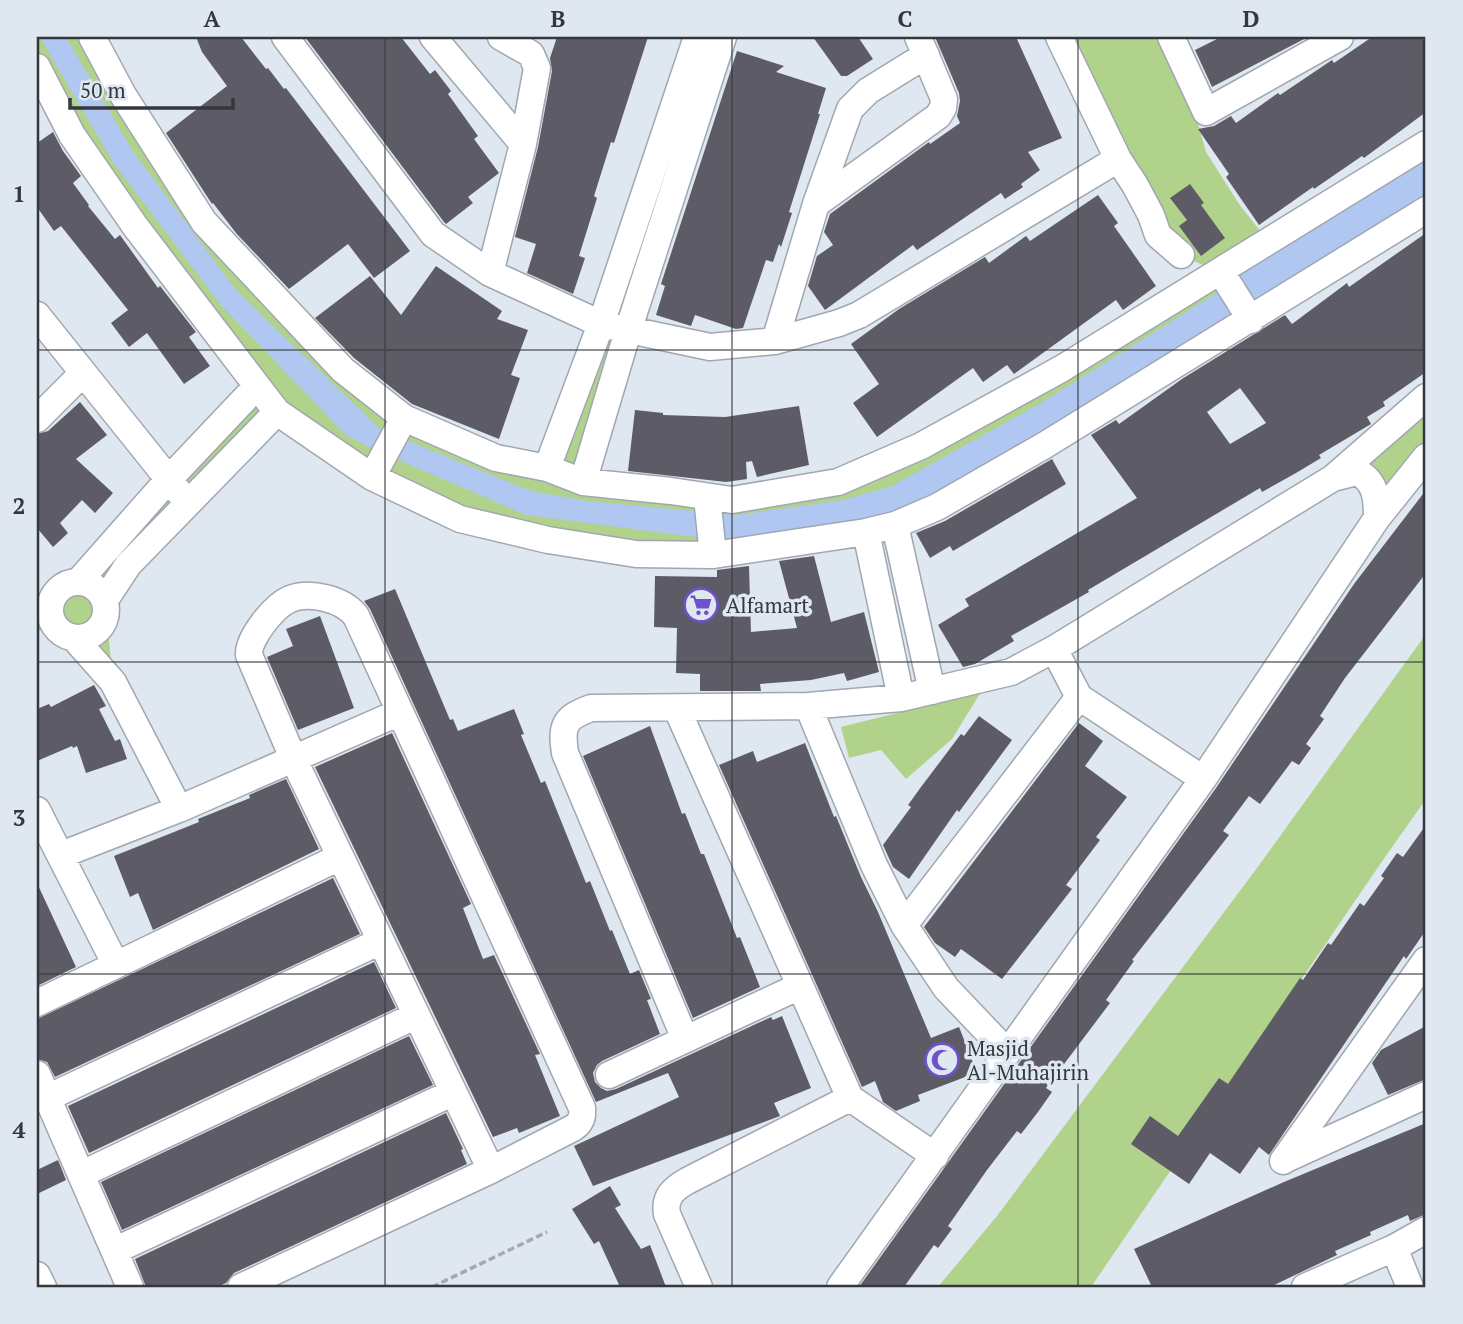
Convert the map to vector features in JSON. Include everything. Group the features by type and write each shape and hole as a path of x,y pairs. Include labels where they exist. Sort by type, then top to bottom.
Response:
{"street":[{"path":"92,37 123,95 204,222 343,370 401,424 496,458 547,468 583,482 732,500 838,482 921,446 1224,278 1361,182 1426,144"},
{"path":"285,37 433,234 490,273 601,324 710,347 775,341 859,315 1118,159"},
{"path":"433,37 523,144"},
{"path":"490,273 523,144 537,68 531,54 502,37"},
{"path":"547,468 601,324 697,37"},
{"path":"583,482 628,331 723,37"},
{"path":"1059,37 1158,235 1181,255"},
{"path":"1171,37 1206,112 1311,44 1340,37"},
{"path":"775,341 816,204 850,109 868,90 922,46 944,99 939,116 816,204"},
{"path":"37,67 72,135 135,226 277,412 377,467 460,519 548,540 636,554 713,555 866,532 895,525 937,507 1045,445 1248,314 1426,211"},
{"path":"649,180 674,190"},
{"path":"1224,278 1248,314"},
{"path":"37,315 188,503"},
{"path":"37,419 83,373"},
{"path":"179,809 113,682 57,634 50,607 57,593 257,386"},
{"path":"685,1039 565,752 562,732 570,718 591,708 808,706 901,698 1011,672 1054,649 1333,478 1426,397"},
{"path":"57,634 88,637 100,629 106,608 128,565 277,412"},
{"path":"377,467 401,424"},
{"path":"840,1287 1203,779 1377,518 1426,457"},
{"path":"1333,478 1357,472 1367,476 1376,494 1377,518"},
{"path":"707,496 713,555"},
{"path":"895,525 932,691"},
{"path":"866,532 901,698"},
{"path":"57,593 94,587 106,608 113,682"},
{"path":"241,1287 491,1170 573,1128 581,1121 582,1108 352,611 332,598 290,599 260,628 249,648 249,655 293,758 491,1170"},
{"path":"1054,649 1079,697 1203,779"},
{"path":"904,926 1079,697"},
{"path":"808,706 874,865 904,926 946,988 1007,1052"},
{"path":"677,709 850,1098 935,1156"},
{"path":"61,855 179,809 400,712"},
{"path":"37,810 116,965"},
{"path":"37,1003 340,856"},
{"path":"131,1287 42,1086 381,941"},
{"path":"1426,960 1283,1161 1426,1095"},
{"path":"609,1076 800,986"},
{"path":"82,1174 415,1016"},
{"path":"116,1250 452,1093"},
{"path":"699,1287 667,1214 668,1197 687,1181 850,1098"},
{"path":"1311,1286 1394,1248 1426,1230"},
{"path":"1394,1248 1410,1287"},
{"path":"37,1275 43,1287"}],"path":[{"path":"432,1287 547,1231"}],"green space":[{"path":"37,37 92,37 123,95 204,222 343,370 404,418 496,458 547,468 601,324 697,37 723,37 628,331 584,482 732,500 838,482 921,446 981,414 1220,273 1181,255 1158,235 1151,215 1118,159 1059,37 1171,37 1206,112 1197,120 1206,152 1239,204 1268,241 1426,144 1426,210 1267,310 1243,293 1238,276 1241,259 1221,273 1251,320 937,507 895,525 866,532 713,555 636,554 548,540 459,519 372,477 277,412 128,565 105,600 113,682 74,638 61,633 37,630 37,604 65,585 78,582 169,479 257,386 135,226 72,135 37,67"},
{"path":"1426,397 1426,457 1377,518 1357,472"},
{"path":"1426,634 1426,799 1091,1287 938,1287 997,1216 1257,868"},
{"path":"981,692 952,739 906,779 881,750 849,758 841,727"}],"water":[{"path":"40,37 66,37 132,150 236,290 381,430 531,491 587,501 737,515 843,500 892,486 1041,403 1220,291 1283,243 1426,161 1426,203 932,498 884,518 741,539 696,537 526,515 345,434 220,304 113,162"}],"building":[{"path":"196,37 241,37 266,69 268,68 284,89 286,88 410,251 374,278 348,244 289,289 212,204 166,133 227,86 202,52"},
{"path":"305,37 401,37 430,74 435,70 451,91 448,94 478,136 474,139 499,173 468,197 473,203 446,224"},
{"path":"557,37 648,37 594,196 597,198 579,256 585,258 573,294 527,273 536,244 515,237 538,147 552,71 550,58"},
{"path":"813,37 858,37 873,59 847,76 841,76"},
{"path":"935,37 1016,37 1062,138 1028,152 1040,170 1021,184 1023,187 1005,199 1001,193 917,250 913,245 825,310 808,286 817,256 833,245 824,232 830,214 929,142 930,144 960,123 957,116 959,93"},
{"path":"1221,37 1308,37 1212,87 1195,50"},
{"path":"1372,37 1421,37 1426,44 1426,112 1364,158 1362,156 1314,189 1313,187 1259,225 1226,177 1229,174 1198,129 1214,126 1231,116 1236,123 1278,93 1280,95 1332,60 1334,63"},
{"path":"737,51 784,66 776,72 826,88 781,247 779,244 773,262 766,260 743,328 736,329 695,315 691,326 656,315 665,286 661,284"},
{"path":"53,132 81,176 73,183 88,206 115,239 120,235 158,288 160,286 196,332 189,337 210,366 184,384 147,333 129,347 111,323 128,310 61,226 54,231 37,207 37,143"},
{"path":"1190,184 1204,203 1201,205 1225,238 1201,256 1179,226 1187,220 1170,198"},
{"path":"1098,195 1118,223 1114,226 1156,286 1123,310 1116,300 1014,374 1007,365 983,382 973,368 877,437 853,403 879,384 851,344 899,309 985,257 989,263 1026,236 1030,241"},
{"path":"1426,233 1426,372 1383,402 1385,406 1367,417 1371,424 1319,455 1321,458 1262,492 1260,488 1011,636 1014,641 975,664 963,667 938,625 969,606 965,599 1137,498 1091,435 1116,420 1119,424 1182,379 1285,315 1292,324 1347,283 1349,287","holes":["1240,388 1266,423 1230,444 1207,412"]},
{"path":"436,266 502,311 497,319 528,330 511,375 520,378 499,439 412,404 354,358 315,318 370,276 401,315"},
{"path":"80,402 107,435 76,459 113,493 95,513 82,500 60,523 68,533 53,547 37,528 37,434 48,431"},
{"path":"799,406 809,465 757,477 752,461 746,462 747,479 726,482 628,471 635,410 663,415 725,417"},
{"path":"1052,459 1066,484 953,551 950,546 930,558 916,533 945,521"},
{"path":"1426,490 1426,573 1345,678 1320,716 1324,719 1306,744 1311,748 1299,765 1292,761 1260,804 1249,796 1223,831 1229,835 1132,960 1134,961 1106,1000 1110,1003 1046,1088 1052,1092 1021,1134 1017,1131 987,1170 948,1226 952,1229 938,1248 934,1245 904,1287 859,1287 1216,788 1354,584"},
{"path":"814,556 831,622 864,612 879,672 847,681 844,673 811,680 760,684 761,691 700,691 700,674 676,673 677,628 654,627 655,576 717,577 717,570 749,566 751,632 797,628 779,561"},
{"path":"395,589 450,720 453,719 458,731 514,709 524,734 521,735 541,783 545,781 586,883 590,881 630,974 639,970 651,999 647,1000 660,1034 602,1061 593,1073 595,1082 607,1091 616,1089 771,1017 773,1020 782,1016 811,1088 774,1103 780,1116 593,1186 574,1146 679,1097 668,1073 596,1102 364,601"},
{"path":"320,616 354,708 298,730 267,657 293,646 286,629"},
{"path":"94,685 106,706 99,709 115,741 120,739 127,759 86,773 77,746 72,746 37,761 37,709 49,704 51,707"},
{"path":"979,716 1012,740 959,812 957,810 909,879 893,867 883,845 911,807 908,805 921,787 961,734 964,736"},
{"path":"1079,723 1103,741 1085,766 1127,797 1096,837 1100,840 1066,885 1072,889 1002,979 961,949 955,957 935,943 924,927"},
{"path":"650,726 682,814 685,813 701,854 704,854 737,938 740,937 760,987 693,1018 583,756"},
{"path":"392,733 471,904 463,908 483,959 494,955 540,1054 535,1055 560,1116 519,1133 517,1128 493,1137 315,767"},
{"path":"805,743 834,817 836,816 931,1038 959,1027 976,1070 973,1074 918,1095 920,1101 896,1111 883,1102 875,1081 862,1087 719,765 753,751 757,762"},
{"path":"286,779 319,849 153,930 138,893 130,897 114,856 199,822 198,819 250,798 249,795"},
{"path":"1426,825 1426,930 1406,959 1404,956 1269,1155 1259,1147 1240,1174 1210,1153 1189,1184 1131,1144 1150,1116 1178,1136 1219,1078 1228,1084 1300,978 1303,980 1328,943 1331,945 1360,903 1364,906 1384,878 1381,876 1397,853 1403,857"},
{"path":"333,878 360,934 55,1077 47,1062 37,1059 37,1019"},
{"path":"37,883 76,967 37,986"},
{"path":"374,962 396,1008 89,1153 68,1106"},
{"path":"1426,1026 1426,1079 1388,1095 1372,1063 1381,1050"},
{"path":"409,1036 433,1085 122,1230 101,1182"},
{"path":"446,1113 467,1164 234,1273 226,1283 217,1287 146,1287 135,1259"},
{"path":"1426,1123 1426,1214 1410,1221 1408,1215 1370,1232 1371,1235 1335,1251 1337,1255 1270,1287 1152,1287 1134,1249"},
{"path":"58,1160 66,1180 37,1194 37,1170"},
{"path":"610,1186 621,1205 615,1208 641,1249 650,1245 666,1287 620,1287 599,1241 594,1244 572,1209"}],"place":[{"name":"Alfamart","path":"701,605"},
{"name":"Masjid Al-Muhajirin","path":"942,1060"}]}
